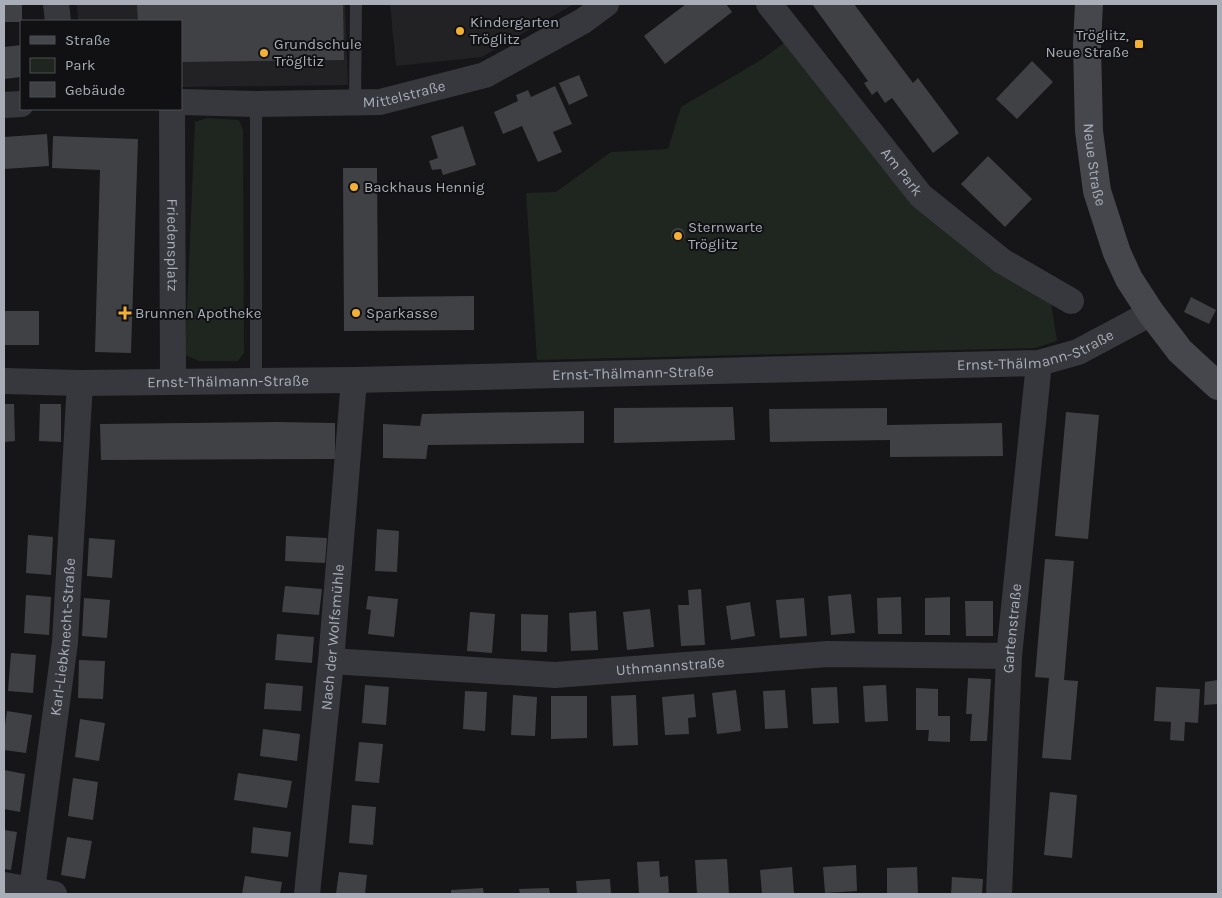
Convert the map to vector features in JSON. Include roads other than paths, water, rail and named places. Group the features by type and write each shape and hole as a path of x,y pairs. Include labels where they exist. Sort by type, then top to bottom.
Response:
{"street":[{"path":"56,4 58,20"},
{"name":"Mittelstraße","path":"182,102 256,104 380,102 485,75 583,21 606,4"},
{"name":"Am Park","path":"769,4 921,196 1002,260 1071,301"},
{"name":"Neue Straße","path":"1089,4 1087,44 1089,132 1097,191 1117,253 1129,279 1151,312"},
{"path":"4,105 20,104"},
{"name":"Friedensplatz","path":"172,110 174,381"},
{"path":"1151,312 1180,351 1218,386"},
{"name":"Ernst-Thälmann-Straße","path":"4,381 80,383 354,380 1039,363 1078,352 1151,312"},
{"name":"Gartenstraße","path":"999,894 1009,656 1039,363"},
{"name":"Nach der Wolfsmühle","path":"307,894 331,661 354,380"},
{"name":"Karl-Liebknecht-Straße","path":"43,892 66,642 80,383"},
{"name":"Uthmannstraße","path":"331,661 555,675 828,654 1009,656"},
{"path":"4,885 43,892"}],"lane":[{"path":"355,102 356,4"},
{"path":"256,104 256,380"}],"place":[{"name":"Kindergarten Tröglitz","path":"460,31"},
{"name":"Tröglitz, Neue Straße","path":"1139,44"},
{"name":"Grundschule Trögltiz","path":"264,53"},
{"name":"Backhaus Hennig","path":"354,187"},
{"name":"Sternwarte Tröglitz","path":"678,236"},
{"name":"Brunnen Apotheke","path":"125,313"},
{"name":"Sparkasse","path":"356,313"}]}
